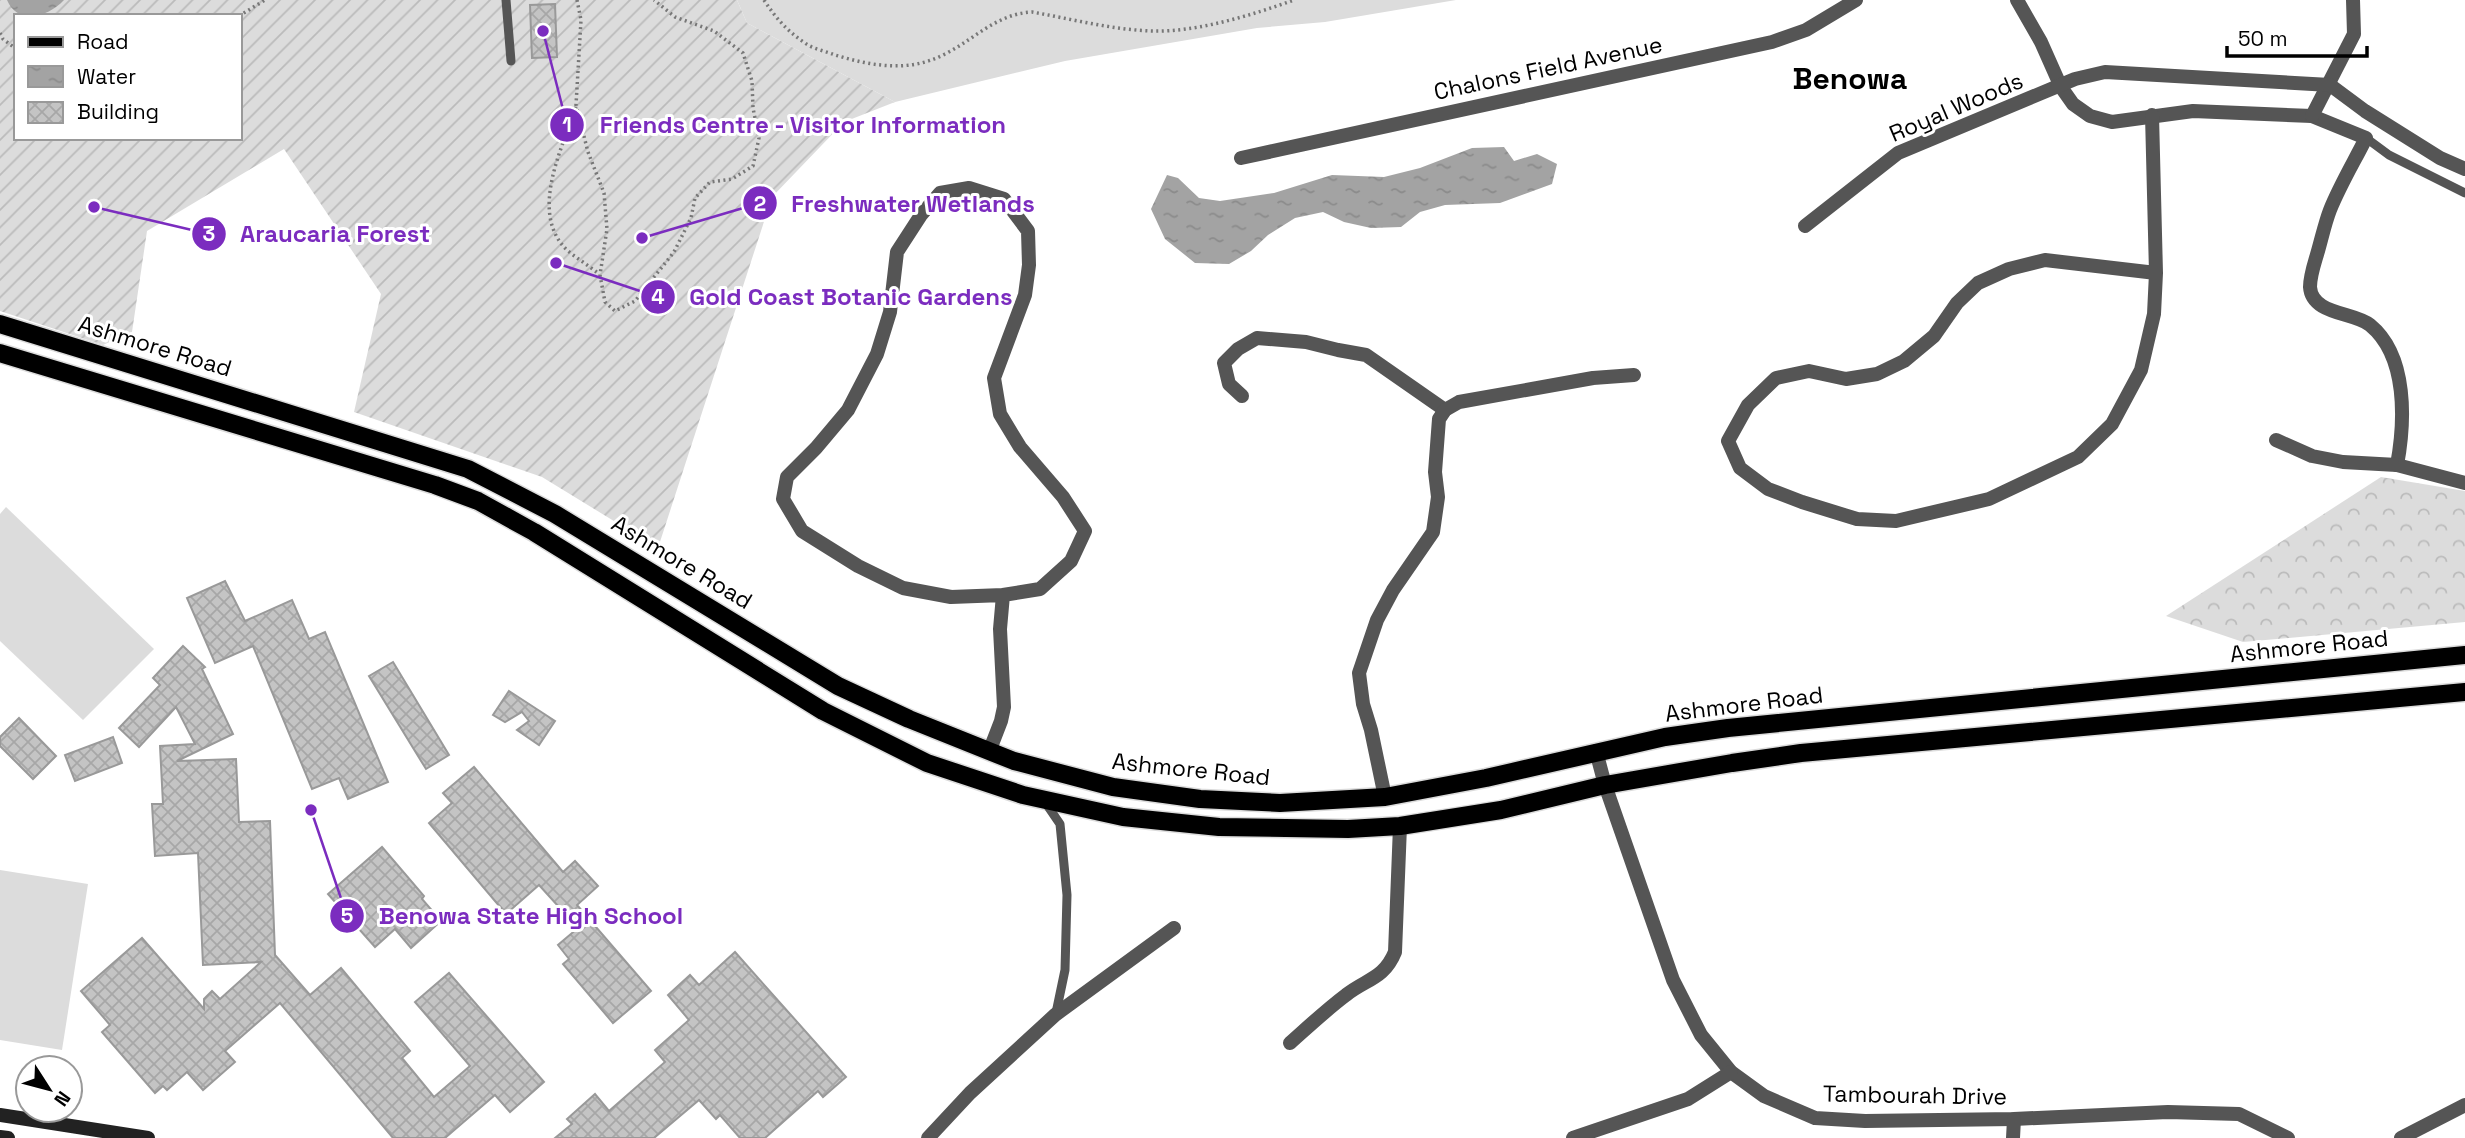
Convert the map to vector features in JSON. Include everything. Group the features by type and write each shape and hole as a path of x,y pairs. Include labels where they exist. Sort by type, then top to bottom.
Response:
{"main road":[{"name":"Ashmore Road","path":"0,324 468,469 555,513 838,686 909,719 1014,761 1113,787 1199,799 1280,803 1385,797 1486,778 1596,751 1728,728 2465,655"},
{"path":"0,353 435,485 478,501 534,532 823,711 927,763 1043,799 1123,817 1219,827 1348,829 1400,826 1501,810 1605,785 1801,753 2465,691"},
{"path":"0,1115 148,1138"},
{"path":"0,1137 8,1138"}],"street":[{"name":"Chalons Field Avenue","path":"1241,158 1772,42 1806,30 1856,0"},
{"path":"2017,0 2041,42 2061,87 2073,104 2090,116 2112,122 2193,111 2312,116 2366,138 2330,211 2310,289 2317,300 2328,309 2368,323 2390,351 2397,376 2402,414 2397,465"},
{"path":"2312,116 2354,34 2353,0"},
{"name":"Royal Woods","path":"1805,226 1898,153 2075,79 2105,72 2329,85"},
{"path":"2329,85 2440,158 2465,169"},
{"path":"2152,116 2156,273 2154,314 2141,370 2112,424 2078,457 1989,499 1896,522 1857,519 1768,489 1740,468 1728,441 1748,405 1776,378 1809,371 1846,379 1877,374 1904,361 1934,336 1957,303 1978,283 2009,269 2045,260 2156,273"},
{"path":"969,188 1004,199 1028,231 1026,295 994,378 1000,414 1020,447 1063,497 1086,531 1071,561 1040,589 1003,595 951,597 903,588 858,566 802,531 783,499 787,477 848,410 877,354 890,312 897,252 921,215 940,193 969,188"},
{"path":"1242,396 1229,384 1224,363 1238,349 1257,338 1282,339 1366,355 1445,410"},
{"path":"1385,797 1363,704 1359,673 1382,610 1433,532 1437,498 1435,472 1438,419 1445,410 1459,402 1593,378 1634,374"},
{"path":"2276,440 2312,456 2343,462 2397,465 2465,483"},
{"path":"989,752 1002,721 1004,707 1000,629 1003,595"},
{"name":"Tambourah Drive","path":"1596,751 1605,785 1673,980 1701,1035 1731,1072 1764,1096 1815,1118 1865,1121 2014,1119 2168,1112 2239,1114 2288,1138"},
{"path":"1290,1043 1348,993 1376,978 1389,966 1395,952 1400,826"},
{"path":"928,1138 970,1093 1055,1015 1174,928"},
{"path":"1573,1138 1688,1100 1731,1072"},
{"path":"2401,1138 2465,1105"},
{"path":"2012,1138 2014,1119"}],"lane":[{"path":"506,0 510,61"},
{"path":"2366,138 2389,155 2465,193"},
{"path":"1043,799 1060,824 1067,895 1065,970 1055,1015"}],"path":[{"path":"242,14 265,0"},
{"path":"577,0 582,20 576,105 554,166 548,202 551,223 567,250 600,275"},
{"path":"576,105 588,152 604,193 607,229 600,275 604,302 615,311 635,302 674,253 691,218 695,198 710,182 732,179 753,166 759,138 752,108 752,81 743,53 715,31 675,17 654,0"},
{"path":"764,0 784,27 808,45 857,61 901,67 923,63 945,54 989,25 1018,13 1032,12 1135,29 1166,30 1240,18 1294,0"},
{"path":"0,33 14,47"}],"green space":[{"path":"0,0 737,0 747,23 895,102 844,122 772,197 658,548 542,477 354,412 381,294 284,149 147,231 132,332 103,345 0,311"},
{"path":"737,0 1456,0 1325,22 1257,28 1065,61 895,102 747,23"},
{"path":"2381,477 2465,491 2465,622 2243,642 2166,616"},
{"path":"6,507 154,649 83,720 0,641 0,514"},
{"path":"0,870 88,884 62,1050 0,1040"}],"water":[{"path":"7,0 64,0 42,14 21,14"},
{"path":"1504,147 1514,161 1537,154 1557,164 1552,184 1500,203 1445,205 1420,212 1401,227 1371,228 1344,222 1323,212 1295,218 1229,264 1195,263 1165,239 1151,209 1167,175 1178,178 1199,198 1220,201 1274,193 1332,175 1384,177 1420,168 1472,148"}],"building":[{"path":"555,4 557,57 532,58 530,5"},
{"path":"225,581 245,621 292,600 309,639 325,632 388,782 348,799 339,778 312,789 253,646 215,663 187,598"},
{"path":"183,646 205,667 202,669 233,734 177,761 236,759 239,822 270,821 275,955 310,995 341,968 410,1051 402,1058 434,1097 470,1066 415,1002 449,973 544,1082 510,1112 495,1095 445,1138 393,1138 280,1003 225,1051 235,1062 203,1090 187,1072 167,1090 163,1086 155,1093 102,1032 110,1025 81,991 142,938 204,1009 204,999 212,991 220,999 261,962 203,965 198,853 155,856 152,804 163,804 160,746 195,744 176,707 139,747 119,728 160,685 153,678"},
{"path":"393,662 449,755 426,769 369,676"},
{"path":"509,691 555,721 539,745 517,730 529,721 522,712 505,722 493,715"},
{"path":"19,718 56,756 33,779 0,746 0,737"},
{"path":"113,737 122,763 75,781 65,755"},
{"path":"474,767 563,872 575,861 598,886 577,905 651,991 613,1023 563,964 569,959 558,945 578,928 539,885 506,914 429,823 452,803 443,793"},
{"path":"382,847 424,896 422,899 441,921 411,948 395,929 375,947 328,894"},
{"path":"735,952 846,1077 823,1097 818,1091 765,1138 740,1138 720,1115 716,1119 699,1100 654,1138 555,1138 572,1124 567,1119 595,1094 609,1111 665,1062 655,1050 689,1020 668,995 690,975 699,985"}],"place":[{"name":"Friends Centre - Visitor Information","path":"543,31"},
{"name":"Araucaria Forest","path":"94,207"},
{"name":"Freshwater Wetlands","path":"642,238"},
{"name":"Gold Coast Botanic Gardens","path":"556,263"},
{"name":"Benowa State High School","path":"311,810"}],"district":[{"name":"Benowa","path":"1850,78"}]}
